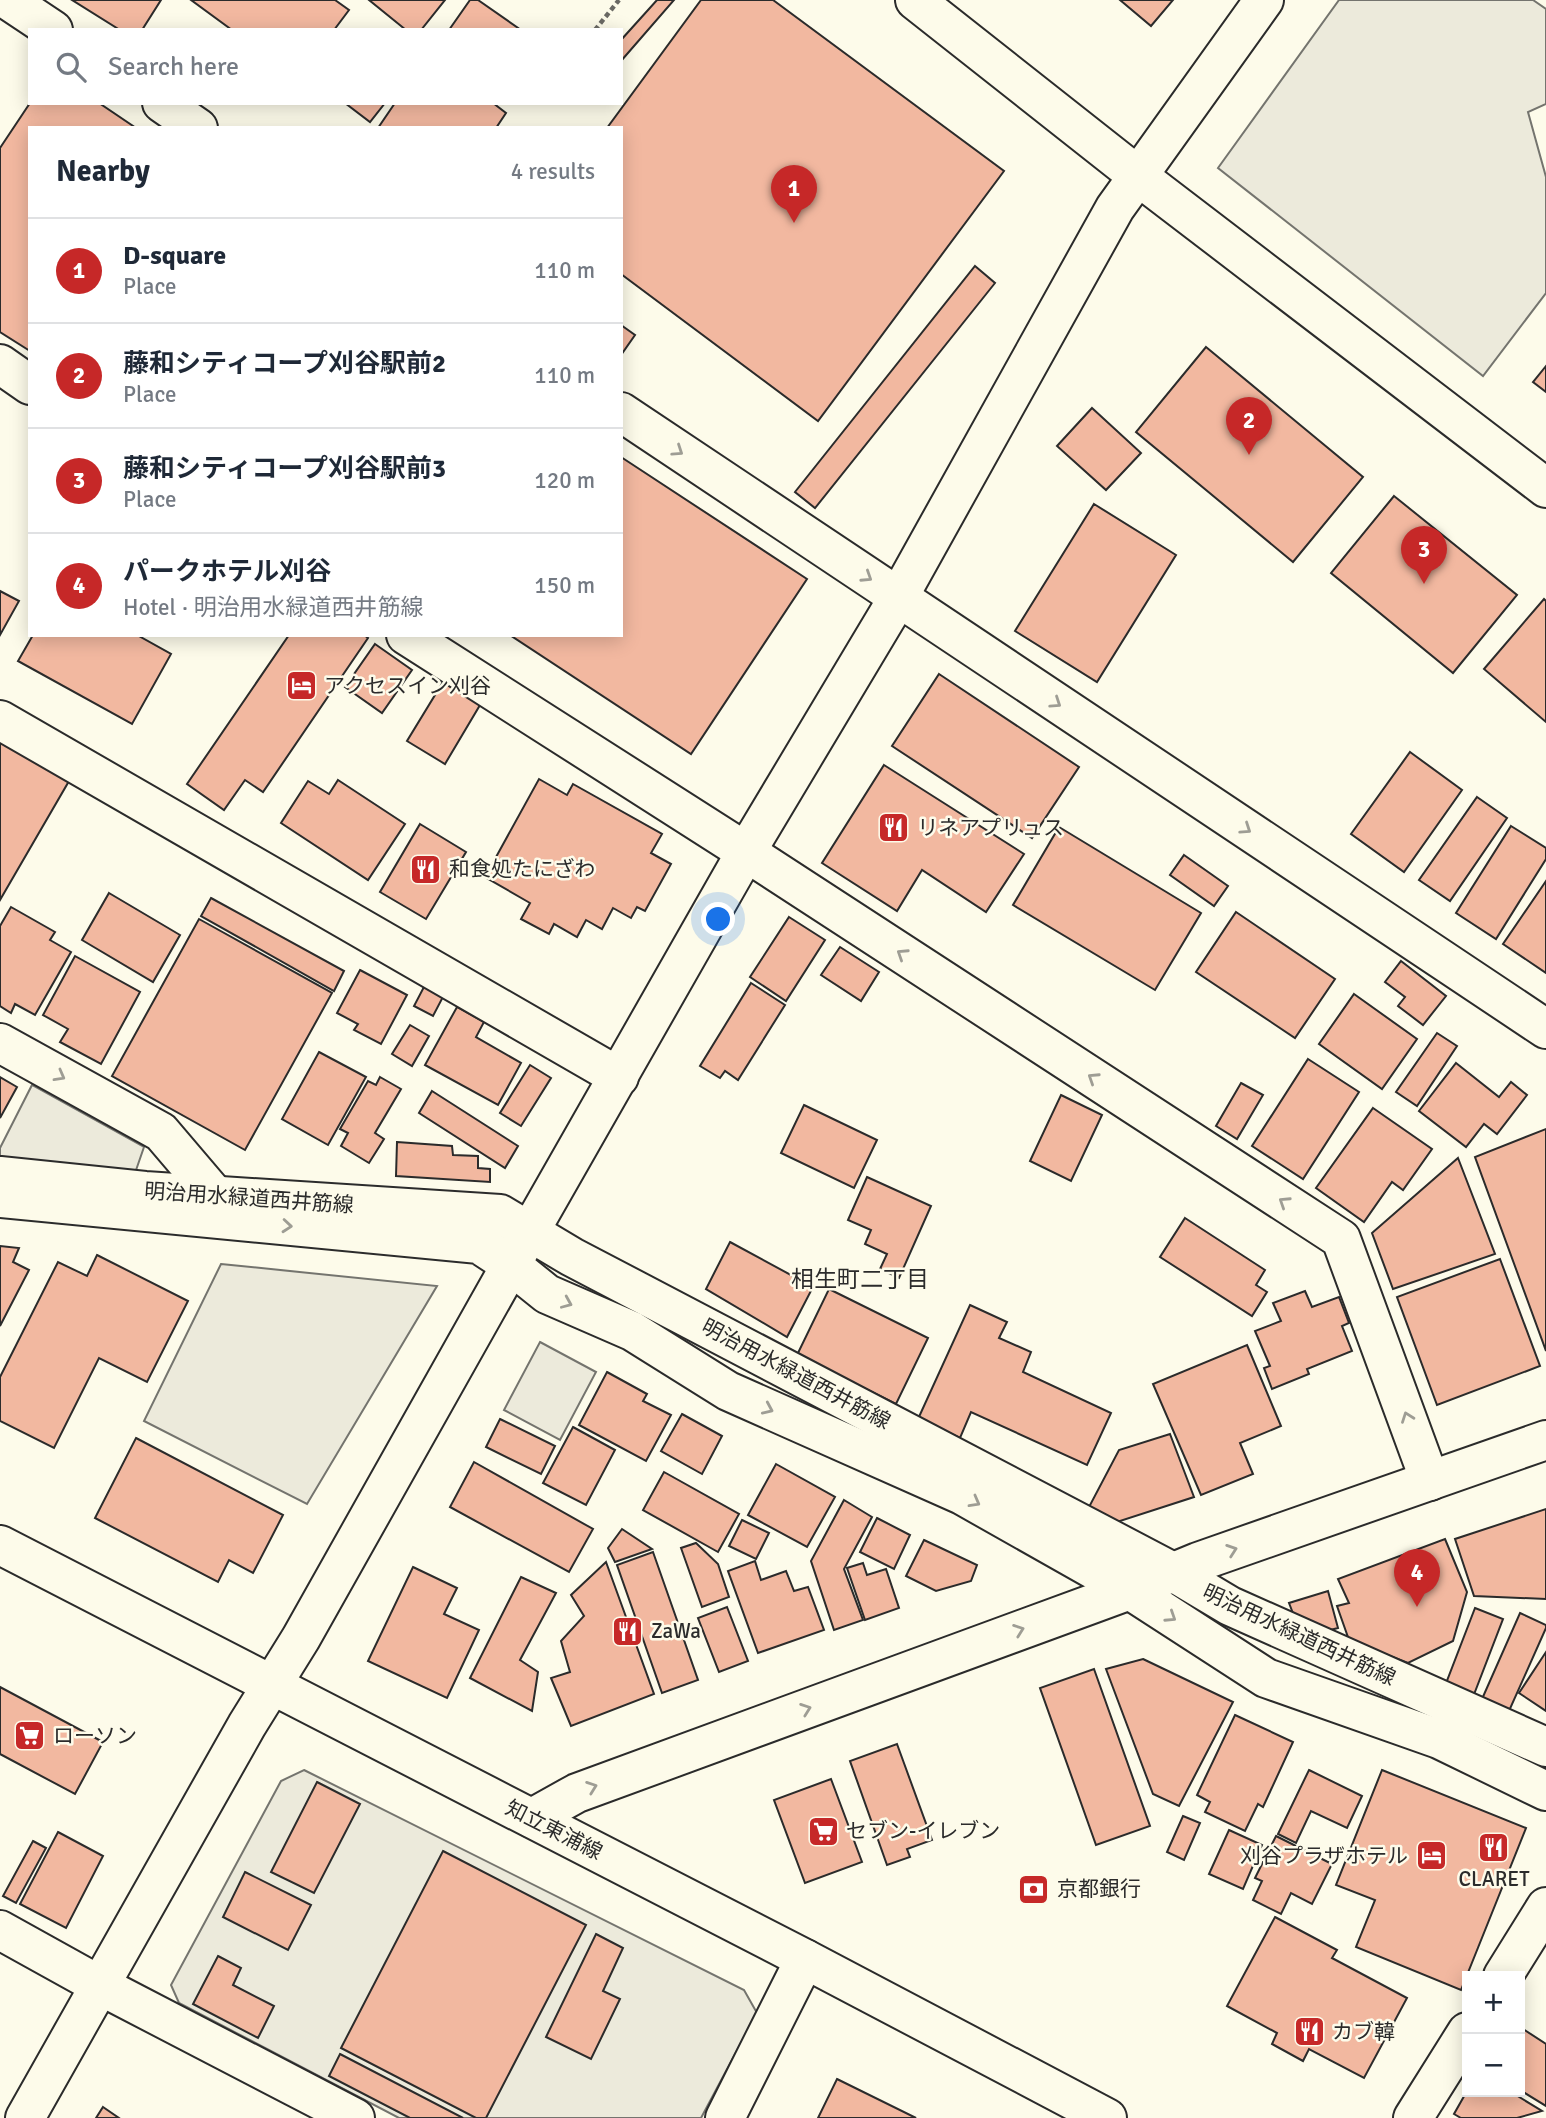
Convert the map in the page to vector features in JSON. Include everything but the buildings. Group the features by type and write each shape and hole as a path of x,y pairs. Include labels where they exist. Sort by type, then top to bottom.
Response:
{"street":[{"path":"8,0 50,28"},
{"path":"915,0 1138,176 1546,488"},
{"path":"25,2118 271,1685 301,1638 746,852 898,598 1115,208 1264,0"},
{"path":"165,105 195,126"},
{"path":"0,364 28,384"},
{"path":"623,413 1546,1029"},
{"path":"409,637 746,852 1341,1239 1430,1481"},
{"path":"0,720 619,1077"},
{"path":"0,1042 161,1132 226,1208"},
{"name":"明治用水緑道西井筋線","path":"0,1175 145,1191 226,1208 500,1214 572,1256 1173,1572 1230,1606 1546,1746"},
{"path":"0,1198 226,1208 479,1244 547,1294 632,1331 728,1391 962,1495 1130,1590 1266,1678 1439,1740 1546,1791"},
{"path":"531,1818 577,1793 1173,1572 1546,1440"},
{"name":"知立東浦線","path":"0,1545 805,1959 1107,2118"},
{"path":"1506,1971 1546,1907"},
{"path":"0,1930 99,1985 355,2118"},
{"path":"725,2118 805,1959"},
{"path":"1413,2118 1466,2034"}],"path":[{"path":"596,28 619,0"}],"shaded area":[{"path":"1339,0 1533,0 1546,9 1546,104 1528,112 1546,177 1546,293 1483,376 1218,168"},
{"path":"32,1085 144,1147 134,1176 0,1161 0,1148"},
{"path":"221,1264 437,1286 307,1504 144,1421"},
{"path":"540,1342 596,1372 560,1440 504,1410"},
{"path":"304,1770 744,1990 757,2013 701,2118 399,2118 179,2003 171,1985 281,1781"}],"place":[{"name":"D-square","path":"794,223"},
{"name":"藤和シティコープ刈谷駅前2","path":"1249,455"},
{"name":"藤和シティコープ刈谷駅前3","path":"1424,584"},
{"name":"アクセスイン刈谷","path":"301,686"},
{"name":"リネアプリュス","path":"894,828"},
{"name":"和食処たにざわ","path":"426,869"},
{"name":"パークホテル刈谷","path":"1417,1607"},
{"name":"ZaWa","path":"628,1631"},
{"name":"ローソン","path":"30,1736"},
{"name":"セブン-イレブン","path":"823,1831"},
{"name":"CLARET","path":"1494,1847"},
{"name":"刈谷プラザホテル","path":"1431,1856"},
{"name":"京都銀行","path":"1034,1889"},
{"name":"カブ韓","path":"1309,2032"}],"district":[{"name":"相生町二丁目","path":"860,1279"}]}
